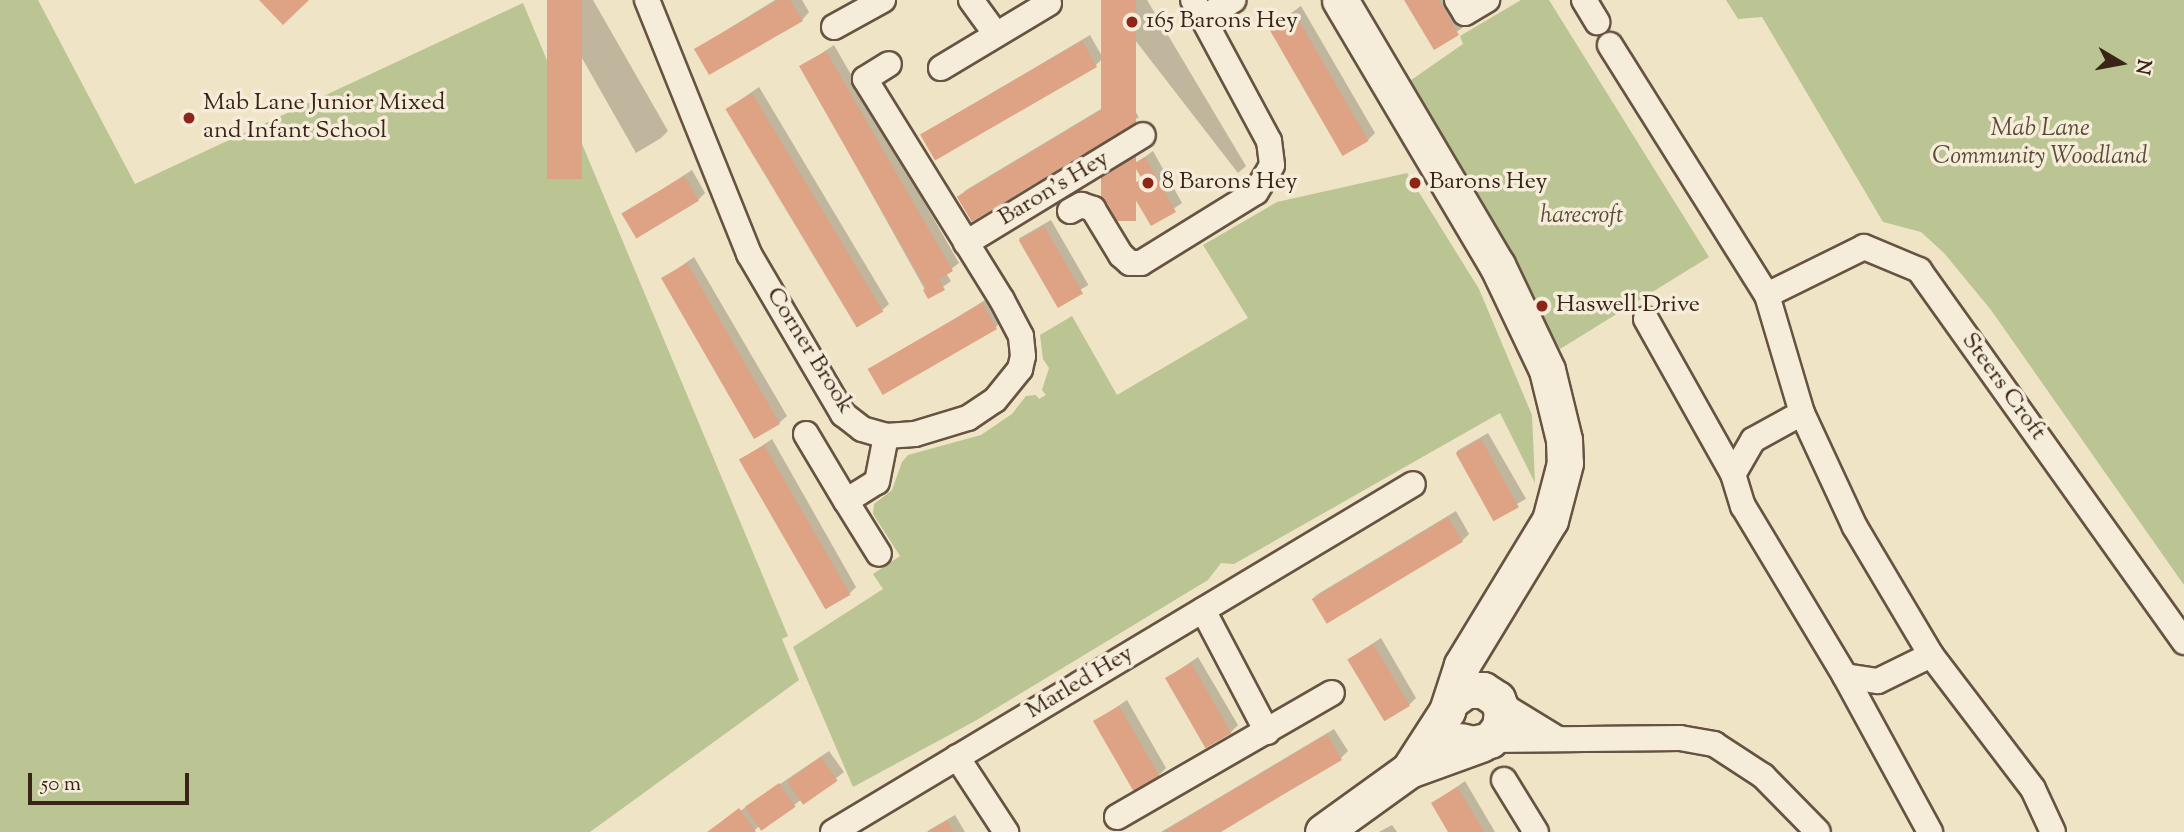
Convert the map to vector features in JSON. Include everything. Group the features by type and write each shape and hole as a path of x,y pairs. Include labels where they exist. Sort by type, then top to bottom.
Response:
{"street":[{"name":"Corner Brook","path":"647,0 750,254 843,414 862,429 886,436 915,434 968,418 995,400 1020,369 1021,337 865,79 890,64"},
{"path":"834,27 883,0"},
{"path":"971,0 995,33"},
{"path":"1198,9 1234,0"},
{"path":"1340,0 1497,265 1547,369 1561,421 1565,463 1560,493 1537,546 1496,615 1462,664 1449,706 1409,770"},
{"path":"1461,6 1486,0"},
{"path":"1584,0 1597,22"},
{"path":"941,68 995,33 1049,3"},
{"name":"Baron's Hey","path":"1066,181 1075,208 1093,209 1121,255 1130,263 1141,263 1256,192 1272,165 1269,141 1198,9"},
{"path":"1610,45 1767,295 1802,413 1855,527 1931,655 2033,789 2053,832"},
{"name":"Baron's Hey","path":"966,243 1143,135"},
{"name":"Steers Croft","path":"1767,295 1864,247 1919,270 2184,642"},
{"path":"1646,319 1733,474 1743,506 1844,676 1930,832"},
{"path":"1733,474 1753,440 1802,413"},
{"path":"806,434 879,554"},
{"path":"846,501 877,482 886,436"},
{"name":"Marled Hey","path":"832,832 1413,484"},
{"path":"1203,610 1266,732"},
{"path":"1323,832 1409,770 1486,742 1503,719 1490,659 1496,615"},
{"path":"1844,676 1878,681 1931,655"},
{"path":"1449,706 1474,688 1558,739"},
{"path":"1117,817 1332,693"},
{"path":"1449,706 1455,737 1486,742 1680,738 1714,744 1763,776 1818,832"},
{"path":"957,757 1006,832"},
{"path":"1504,780 1536,832"}],"green space":[{"path":"0,0 38,0 135,184 523,3 788,636 782,639 799,680 590,832 0,832"},
{"name":"harecroft","path":"1521,0 1549,0 1709,257 1560,349 1404,85 1463,44 1460,36"},
{"name":"Mab Lane Community Woodland","path":"1726,0 2184,0 2184,585 1991,310 1944,253 1921,232 1883,222 1762,17 1738,19"},
{"path":"1407,173 1479,289 1532,415 1535,483 1500,413 1234,564 1221,563 1208,580 975,721 853,787 793,647 883,589 873,574 900,556 873,514 874,504 892,490 902,462 908,455 981,435 1012,414 1026,396 1036,395 1039,399 1046,395 1042,390 1049,368 1043,359 1040,335 1072,316 1117,395 1248,318 1203,245 1277,202"}],"building":[{"path":"259,0 309,0 283,25"},
{"path":"547,0 582,0 582,179 547,179"},
{"path":"778,0 790,0 803,21 709,75 694,49"},
{"path":"1101,0 1136,0 1136,221 1101,221"},
{"path":"1404,0 1439,0 1459,35 1434,50"},
{"path":"1294,12 1368,141 1343,156 1268,27"},
{"path":"1082,41 1097,67 935,160 920,134"},
{"path":"826,51 953,271 939,279 945,290 928,299 923,290 926,288 799,66"},
{"path":"752,93 883,312 857,328 725,109"},
{"path":"1118,100 1133,125 972,222 957,197"},
{"path":"1145,157 1176,212 1151,226 1128,187 1142,179 1133,164"},
{"path":"684,176 699,201 636,238 621,214"},
{"path":"1044,226 1083,294 1058,308 1019,241"},
{"path":"687,263 780,424 754,439 661,278"},
{"path":"982,303 997,329 883,395 868,369"},
{"path":"1481,439 1519,507 1493,521 1456,453"},
{"path":"764,445 850,595 825,609 739,460"},
{"path":"1448,517 1463,542 1327,624 1312,599"},
{"path":"1373,644 1410,706 1384,721 1347,659"},
{"path":"1191,663 1232,733 1206,748 1165,678"},
{"path":"1119,706 1160,776 1134,791 1093,721"},
{"path":"1327,734 1342,760 1221,832 1163,832"},
{"path":"821,757 838,781 803,805 787,781"},
{"path":"779,783 796,807 761,831 745,807"},
{"path":"1457,787 1484,832 1448,832 1431,803"},
{"path":"739,808 756,832 707,832 722,821"},
{"path":"947,821 954,832 928,832"}],"place":[{"name":"165 Barons Hey","path":"1132,22"},
{"name":"Mab Lane Junior Mixed and Infant School","path":"189,118"},
{"name":"8 Barons Hey","path":"1148,183"},
{"name":"Barons Hey","path":"1415,183"},
{"name":"Haswell Drive","path":"1542,306"}]}
